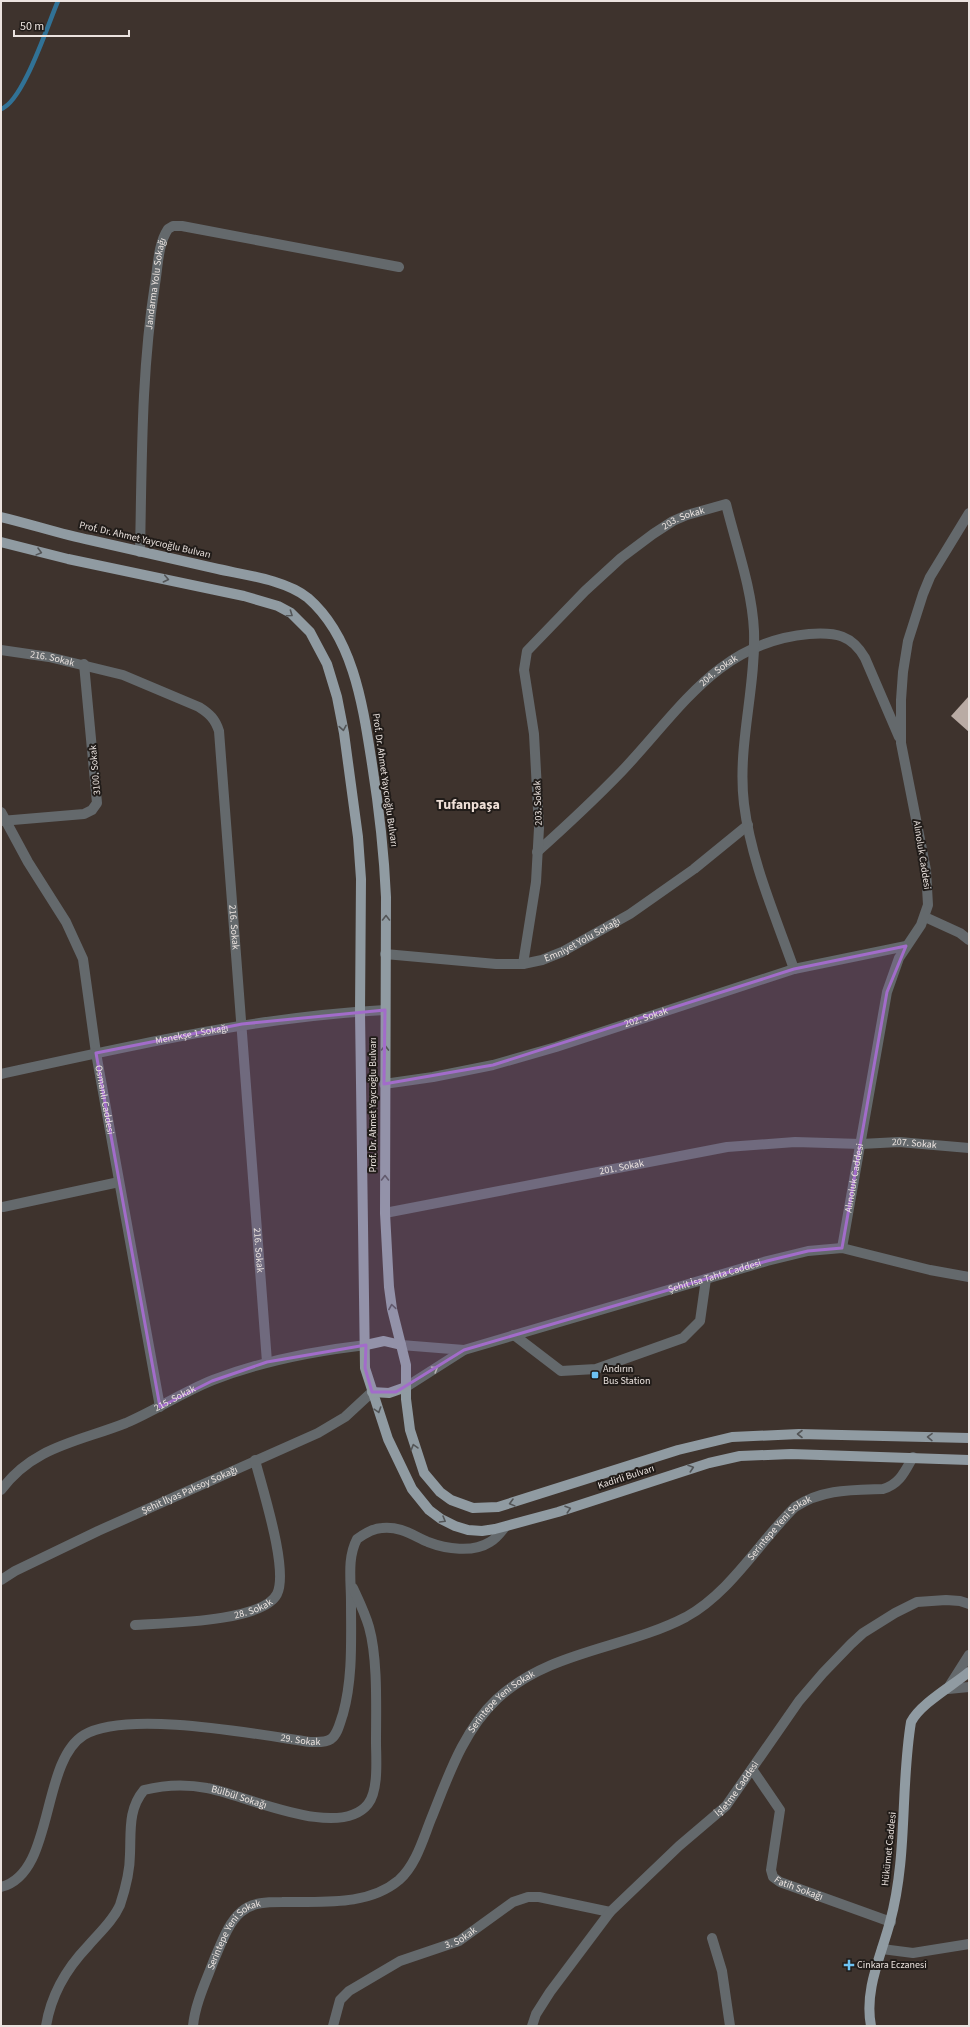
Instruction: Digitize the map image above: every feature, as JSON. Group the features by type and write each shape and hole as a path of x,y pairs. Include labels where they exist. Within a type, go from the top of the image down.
{"main road":[{"name":"Prof. Dr. Ahmet Yaycıoğlu Bulvarı","path":"1,517 140,552 255,578 296,590 318,609 338,636 348,658 363,711 376,790 384,853 385,1213 390,1295 401,1345"},
{"name":"Prof. Dr. Ahmet Yaycıoğlu Bulvarı","path":"1,542 68,559 264,601 291,614 310,632 327,664 337,697 350,774 358,837 361,879 360,1012 366,1345"},
{"path":"366,1345 384,1341 401,1345"},
{"name":"Kadirli Bulvarı","path":"366,1345 365,1368 372,1392 388,1439 404,1474 420,1500 429,1510 441,1519 468,1530 482,1531 505,1527 558,1512 709,1463 734,1457 791,1454 969,1460"},
{"name":"Kadirli Bulvarı","path":"401,1345 406,1365 406,1387 410,1430 424,1473 440,1492 451,1500 473,1508 498,1507 678,1450 732,1437 799,1434 969,1438"},
{"path":"372,1392 389,1393 406,1387"},
{"path":"948,1689 969,1672"},
{"path":"948,1689 969,1681"},
{"name":"Hükümet Caddesi","path":"871,2026 869,2002 874,1974 891,1922 903,1850 907,1760 911,1722 915,1713 948,1689"}],"street":[{"name":"Jandarma Yolu Sokağı","path":"140,552 143,392 152,308 162,244 168,229 173,226 182,226 399,267"},
{"name":"203. Sokak","path":"523,964 536,882 539,828 534,734 524,670 524,660 527,651 585,591 621,558 673,521 687,515 726,504 747,586 754,632 743,777 748,825 755,857 794,969"},
{"name":"Alınoluk Caddesi","path":"842,1248 887,992 899,958 925,917 928,889 926,870 901,743 901,700 903,672 915,618 930,576 969,513"},
{"name":"204. Sokak","path":"538,852 623,770 707,678 736,656 753,648 795,635 819,633 847,638 858,647 866,658 901,743"},
{"name":"216. Sokak","path":"1,650 84,664 123,675 159,689 210,714 216,722 219,731 221,749 267,1362"},
{"name":"3100. Sokak","path":"2,818 84,814 92,810 97,803 84,664"},
{"name":"Osmanlı Caddesi","path":"2,818 66,922 83,959 96,1053 118,1182 160,1407"},
{"name":"Emniyet Yolu Sokağı","path":"385,954 470,962 523,964 542,960 562,952 630,914 694,869 748,825"},
{"path":"925,917 960,933 969,940"},
{"name":"202. Sokak","path":"384,1084 471,1070 518,1058 794,969 906,946"},
{"name":"Menekşe 1 Sokağı","path":"1,1074 201,1031 242,1024 385,1010"},
{"name":"201. Sokak","path":"385,1213 727,1147 795,1142 861,1144"},
{"name":"207. Sokak","path":"861,1144 906,1142 969,1148"},
{"path":"3,1207 118,1182"},
{"name":"Şehit İsa Tahta Caddesi","path":"406,1387 464,1350 706,1279 808,1251 842,1248 923,1269 969,1277"},
{"path":"514,1335 561,1371 596,1368 682,1338 700,1321 706,1279"},
{"name":"215. Sokak","path":"1,1490 21,1467 34,1458 54,1449 113,1428 212,1381 267,1362 310,1352 366,1345"},
{"name":"Şehit İsa Tahta Caddesi","path":"401,1345 464,1350"},
{"name":"Şehit İlyas Paksoy Sokağı","path":"1,1580 49,1554 332,1426 345,1417 372,1392"},
{"name":"Serintepe Yeni Sokak","path":"193,2026 194,2017 205,1983 221,1943 232,1922 241,1912 251,1905 266,1902 344,1901 363,1897 387,1888 399,1879 416,1856 462,1746 486,1710 513,1686 529,1676 571,1656 646,1633 688,1616 731,1580 795,1507 807,1499 822,1494 883,1489 891,1486 901,1477 913,1457"},
{"name":"28. Sokak","path":"135,1625 239,1615 265,1607 273,1600 280,1585 278,1554 255,1460"},
{"name":"29. Sokak","path":"1,1887 14,1881 22,1874 30,1862 48,1815 61,1766 66,1756 84,1735 112,1726 143,1724 215,1729 310,1742 324,1742 330,1739 336,1733 341,1721 348,1689 351,1645 351,1557 352,1548 357,1539 374,1530 386,1528 404,1530 429,1542 443,1546 467,1548 481,1547 492,1542 505,1527"},
{"name":"Bülbül Sokağı","path":"46,2026 53,1998 60,1982 80,1954 106,1927 119,1906 130,1855 132,1811 136,1798 144,1790 174,1785 207,1788 267,1807 316,1817 350,1816 360,1811 368,1804 374,1787 376,1765 373,1658 369,1628 351,1583"},
{"name":"İşletme Caddesi","path":"532,2026 536,2014 550,1992 610,1912 679,1846 726,1806 799,1701 836,1658 863,1633 894,1613 917,1602 946,1600 960,1601 969,1604"},
{"path":"948,1689 969,1655"},
{"path":"948,1689 969,1687"},
{"name":"Fatih Sokağı","path":"752,1769 780,1810 771,1870 773,1877 780,1882 891,1922"},
{"name":"3. Sokak","path":"333,2026 340,2000 349,1991 400,1961 459,1941 513,1902 539,1897 610,1912"},
{"path":"712,1938 722,1971 730,2026"},
{"path":"882,1949 913,1953 969,1944"}],"highlighted area":[{"path":"906,946 887,992 842,1248 808,1251 767,1261 464,1350 396,1392 372,1392 365,1368 366,1345 267,1362 212,1381 160,1407 96,1053 242,1024 385,1010 384,1084 493,1065 794,969"}],"building":[{"path":"969,696 969,732 951,716"}],"waterway":[{"path":"1,109 9,103 18,92 26,78 58,1"}],"place":[{"name":"Andırın Bus Station","path":"595,1375"},
{"name":"Cinkara Eczanesi","path":"849,1965"}],"district":[{"name":"Tufanpaşa","path":"468,805"}]}
